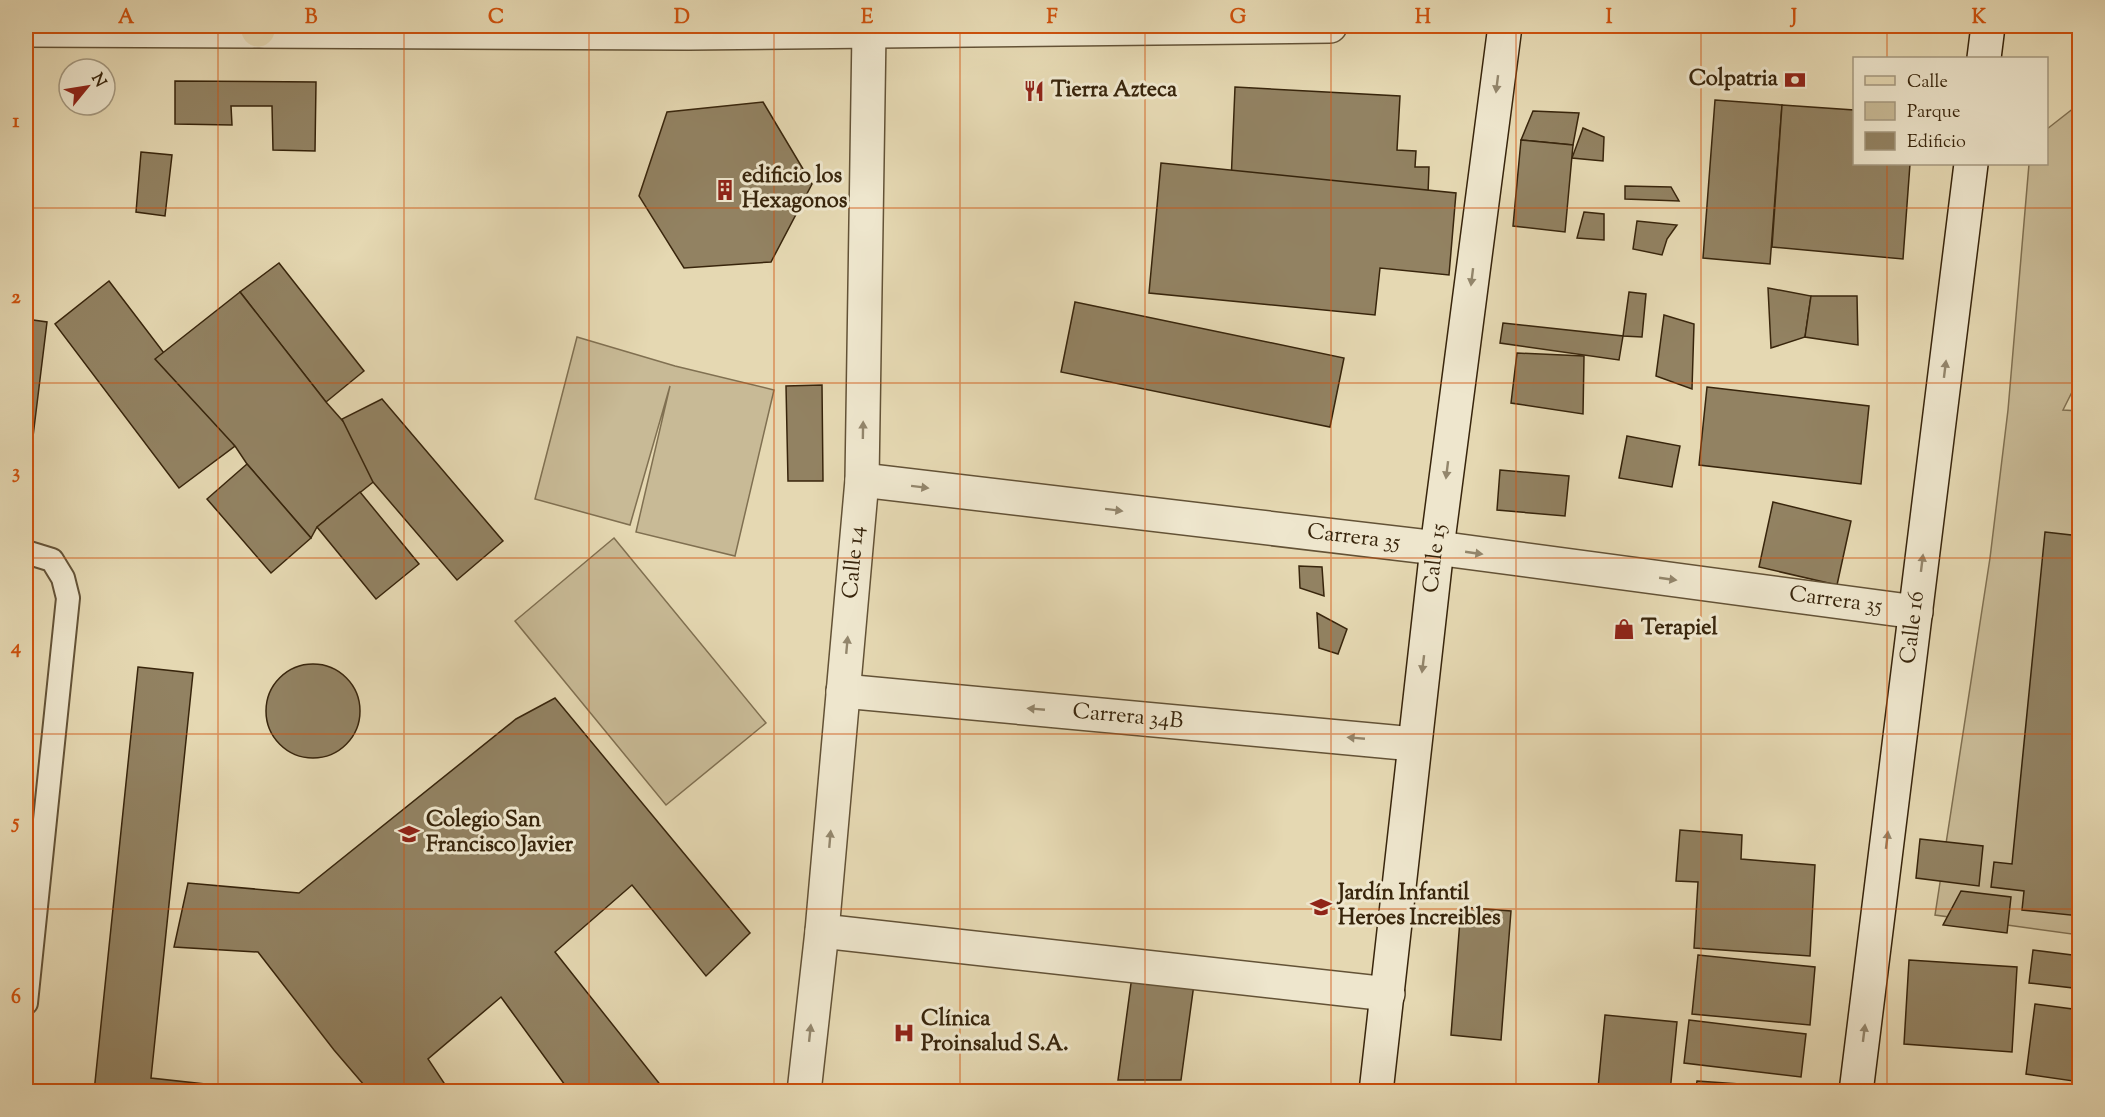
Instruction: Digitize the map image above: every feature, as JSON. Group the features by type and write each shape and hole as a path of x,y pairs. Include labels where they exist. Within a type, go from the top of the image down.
{"street":[{"path":"26,30 689,29 869,32 1330,26"},
{"name":"Calle 15","path":"1376,1092 1437,548 1505,26"},
{"path":"1984,57 1988,26"},
{"name":"Calle 14","path":"804,1092 822,931 862,480 869,32"},
{"name":"Calle 16","path":"1856,1092 1971,165"},
{"name":"Carrera 35","path":"862,480 1437,548 1916,612"},
{"name":"Carrera 34B","path":"843,691 1414,744"},
{"path":"822,931 1388,994"}],"lane":[{"path":"26,552 52,560 63,578 68,598 26,1003"}],"green space":[{"path":"2079,104 2079,378 2063,410 2080,411 2079,935 1935,915 1990,558 2008,410 2029,165 2048,165 2048,128"},
{"path":"577,337 675,366 774,390 735,556 636,532 670,386 630,525 535,499"},
{"path":"614,538 766,723 666,805 515,621"}],"building":[{"path":"175,81 316,82 315,151 273,150 272,106 231,106 232,125 175,124"},
{"path":"1235,87 1400,96 1397,150 1416,151 1415,167 1429,167 1428,194 1231,183"},
{"path":"1715,100 1782,105 1770,264 1703,258"},
{"name":"edificio los Hexagonos","path":"763,102 812,184 771,262 684,268 639,196 667,112"},
{"path":"1782,105 1853,110 1853,165 1910,165 1903,259 1772,247"},
{"path":"1533,111 1579,113 1573,145 1521,140"},
{"path":"1583,128 1604,137 1603,161 1572,158"},
{"path":"1521,140 1573,145 1565,232 1513,226"},
{"path":"141,152 172,155 165,216 136,212"},
{"path":"1161,163 1456,193 1449,275 1380,268 1375,315 1149,293"},
{"path":"1625,186 1671,187 1679,201 1625,199"},
{"path":"1584,212 1604,214 1604,240 1577,238"},
{"path":"1637,221 1677,225 1667,239 1662,255 1633,249"},
{"path":"279,263 364,371 326,402 240,292"},
{"path":"109,281 235,446 179,488 55,324"},
{"path":"1768,288 1811,296 1805,337 1771,348"},
{"path":"240,292 326,402 387,471 317,527 311,538 247,464 235,446 155,359"},
{"path":"1629,292 1646,294 1642,337 1623,336"},
{"path":"1811,296 1857,296 1858,345 1805,337"},
{"path":"1075,302 1344,358 1330,427 1061,372"},
{"path":"1664,315 1694,324 1692,389 1656,376"},
{"path":"26,319 47,322 30,461 26,460"},
{"path":"1503,323 1623,336 1619,360 1500,343"},
{"path":"1517,353 1584,356 1583,414 1511,403"},
{"path":"822,385 823,481 788,481 786,386"},
{"path":"1707,387 1869,406 1861,484 1699,465"},
{"path":"382,399 503,541 457,580 373,482 342,419"},
{"path":"1627,436 1680,446 1672,487 1619,478"},
{"path":"247,464 311,538 271,573 207,499"},
{"path":"1500,470 1569,476 1565,516 1497,510"},
{"path":"360,492 419,564 376,599 317,527"},
{"path":"1773,502 1851,521 1837,585 1759,567"},
{"path":"2045,532 2080,536 2080,916 2022,910 2024,891 1991,887 1994,862 2012,864"},
{"path":"1299,566 1322,567 1324,596 1300,588"},
{"path":"1317,613 1347,629 1338,654 1319,648"},
{"path":"313,664 331,667 347,677 357,693 360,711 357,729 347,745 331,755 313,758 295,755 279,745 269,729 266,711 269,693 279,677 295,667"},
{"path":"138,667 193,673 151,1078 205,1084 205,1092 94,1092"},
{"path":"555,698 750,933 706,976 632,885 555,952 666,1092 570,1092 501,997 428,1059 450,1092 370,1092 334,1050 258,952 174,947 188,883 299,893 516,719"},
{"path":"1680,830 1742,835 1741,859 1815,865 1810,956 1694,948 1698,882 1676,881"},
{"path":"1920,839 1983,846 1979,886 1916,878"},
{"path":"1961,891 2011,897 2007,933 1943,925"},
{"path":"1461,907 1511,911 1501,1040 1451,1035"},
{"path":"2033,950 2080,956 2080,996 2072,995 2073,988 2029,983"},
{"path":"1698,955 1815,967 1810,1025 1692,1014"},
{"path":"1909,960 2017,967 2012,1052 1904,1044"},
{"path":"1132,976 1194,984 1181,1080 1118,1080"},
{"path":"2035,1004 2080,1010 2080,1082 2026,1074"},
{"path":"1605,1015 1677,1022 1670,1092 1598,1088"},
{"path":"1689,1020 1806,1034 1801,1077 1684,1063"},
{"path":"1697,1081 1797,1088 1797,1092 1717,1092 1717,1089 1696,1087"}],"place":[{"name":"Colpatria","path":"1795,80"},
{"name":"Tierra Azteca","path":"1034,91"},
{"name":"edificio los Hexagonos","path":"725,190"},
{"name":"Terapiel","path":"1624,629"},
{"name":"Colegio San Francisco Javier","path":"409,834"},
{"name":"Jardín Infantil Heroes Increibles","path":"1321,907"},
{"name":"Clínica Proinsalud S.A.","path":"904,1033"}]}
